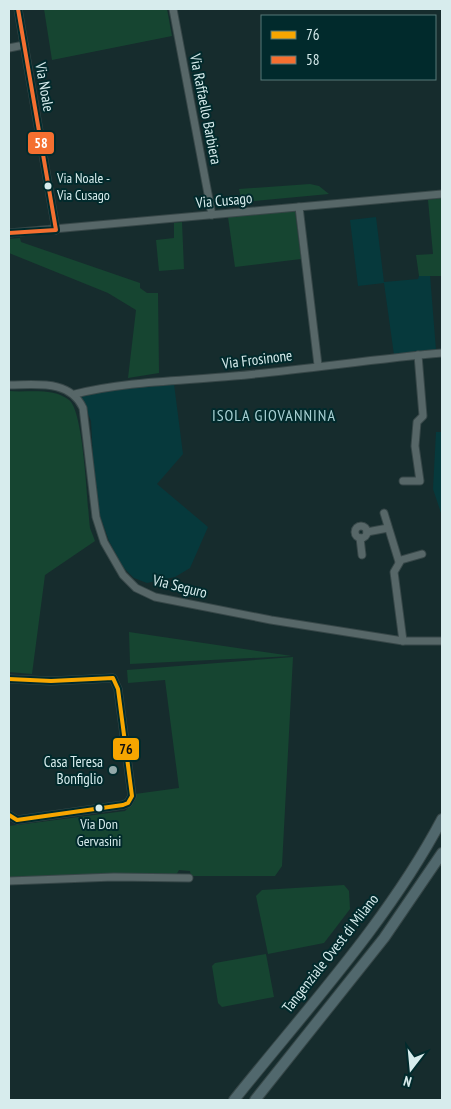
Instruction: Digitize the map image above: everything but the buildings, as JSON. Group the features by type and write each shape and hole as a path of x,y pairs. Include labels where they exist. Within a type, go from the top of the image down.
{"highway":[{"name":"Tangenziale Ovest di Milano","path":"234,1100 372,928 429,844 442,819"},
{"name":"Tangenziale Ovest di Milano","path":"255,1100 384,938 442,853"}],"street":[{"name":"Via Noale","path":"18,9 56,230"},
{"name":"Via Raffaello Barbiera","path":"174,9 212,215"},
{"path":"9,48 24,45"},
{"name":"Via Cusago","path":"9,233 442,194"},
{"path":"299,207 318,365"},
{"name":"Via Frosinone","path":"74,394 126,385 254,374 318,365 442,353"},
{"path":"403,482 420,480 415,446 417,422 422,416 418,355"},
{"path":"9,385 58,386 74,394"},
{"name":"Via Seguro","path":"74,394 83,408 96,517 109,550 123,575 136,588 155,597 271,620 403,641 442,641"},
{"path":"384,513 399,562"},
{"path":"362,555 360,538 356,535 357,528 363,526 367,532 388,528"},
{"path":"403,641 394,572 401,560 422,554"},
{"path":"9,679 51,681 113,678 118,689 132,796 128,803 123,805 18,820 9,815"},
{"path":"9,881 114,877 189,878"}],"shaded area":[{"path":"376,217 384,282 418,279 419,276 430,275 436,350 394,355 384,283 358,286 350,220"},
{"path":"174,384 183,454 157,484 208,527 190,568 175,577 147,583 134,578 123,567 109,541 99,513 95,494 91,421 81,396 87,392"},
{"path":"436,432 442,432 442,516 433,489"}],"green space":[{"path":"44,9 167,9 172,36 52,60"},
{"path":"310,184 319,186 329,194 242,202 239,189"},
{"path":"442,198 442,276 419,276 416,255 433,254 428,200"},
{"path":"295,211 301,259 235,267 228,217"},
{"path":"182,222 184,269 159,271 156,240 174,238 174,223"},
{"path":"20,238 21,242 140,283 140,288 147,293 158,293 159,373 128,378 136,310 108,293 9,253 9,239"},
{"path":"9,391 55,393 69,400 74,408 84,460 90,528 95,541 45,575 32,674 9,672"},
{"path":"129,632 292,656 130,664"},
{"path":"293,657 282,866 275,876 191,876 190,871 179,870 176,875 9,877 9,826 125,811 134,802 135,794 179,788 165,680 128,683 127,670"},
{"path":"344,885 349,891 350,909 324,943 268,954 256,896 262,890"},
{"path":"266,954 274,997 222,1007 218,1003 212,966 215,963"}],"transit line":[{"name":"58","path":"9,233 56,230 18,9"},
{"name":"76","path":"9,679 51,681 113,678 118,689 132,796 128,803 123,805 17,820 9,815"}],"place":[{"name":"Via Noale - Via Cusago","path":"48,186"},
{"name":"Casa Teresa Bonfiglio","path":"113,770"},
{"name":"Via Don Gervasini","path":"99,808"}],"district":[{"name":"ISOLA GIOVANNINA","path":"274,415"}]}
